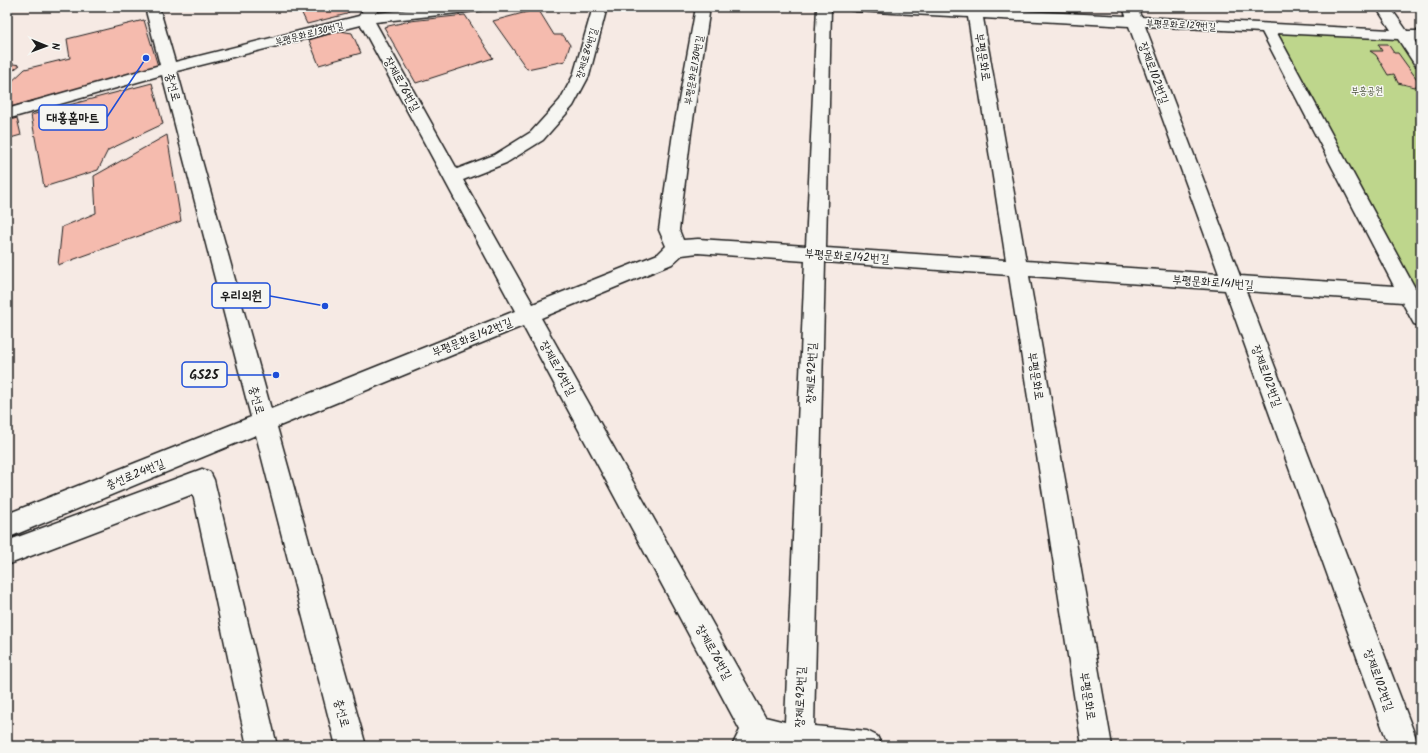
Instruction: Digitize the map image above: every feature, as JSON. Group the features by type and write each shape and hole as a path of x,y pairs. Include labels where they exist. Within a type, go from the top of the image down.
{"street":[{"name":"충선로","path":"152,7 351,746"},
{"name":"부평문화로130번길","path":"7,114 369,13 476,7"},
{"name":"장제로84번길","path":"452,177 500,159 537,136 568,102 581,76 600,7"},
{"name":"부평문화로130번길","path":"677,248 669,230 682,133 703,7"},
{"name":"장제로92번길","path":"799,739 824,7"},
{"path":"856,7 975,10"},
{"path":"1383,7 1421,62"},
{"name":"부평문화로129번길","path":"975,10 1132,14 1266,28 1421,36"},
{"name":"부평문화로","path":"975,10 1096,746"},
{"name":"장제로76번길","path":"369,13 452,177 528,314 752,738"},
{"name":"장제로102번길","path":"1132,14 1404,746"},
{"path":"1266,28 1329,145 1415,296 1421,318"},
{"name":"부평문화로142번길","path":"263,422 665,259 677,248 698,246 1018,268"},
{"name":"부평문화로141번길","path":"1018,268 1415,296"},
{"name":"충선로24번길","path":"7,526 263,422"},
{"path":"7,553 202,480 262,746"},
{"path":"752,738 799,739 866,746"}],"green space":[{"name":"부흥공원","path":"1275,32 1397,38 1421,73 1421,291 1414,291"}],"building":[{"path":"299,7 352,7 347,14 307,24"},
{"path":"538,9 554,35 563,35 570,45 565,61 527,69 493,21"},
{"path":"465,15 493,58 416,83 384,27 410,21"},
{"path":"144,20 158,66 7,108 7,86 25,69 70,58 67,39"},
{"path":"340,31 352,33 361,53 319,65 309,40"},
{"path":"1378,44 1388,44 1394,53 1398,53 1419,82 1415,87 1398,83 1394,74 1388,75 1376,55 1370,51 1382,51"},
{"path":"7,63 20,65 7,75"},
{"path":"152,83 163,124 108,150 98,170 44,187 31,115"},
{"path":"17,118 21,135 7,139 7,121"},
{"path":"167,135 181,221 58,265 62,227 96,213 94,176"}],"place":[{"name":"대홍홈마트","path":"146,58"},
{"name":"우리의원","path":"325,306"},
{"name":"GS25","path":"276,375"}]}
